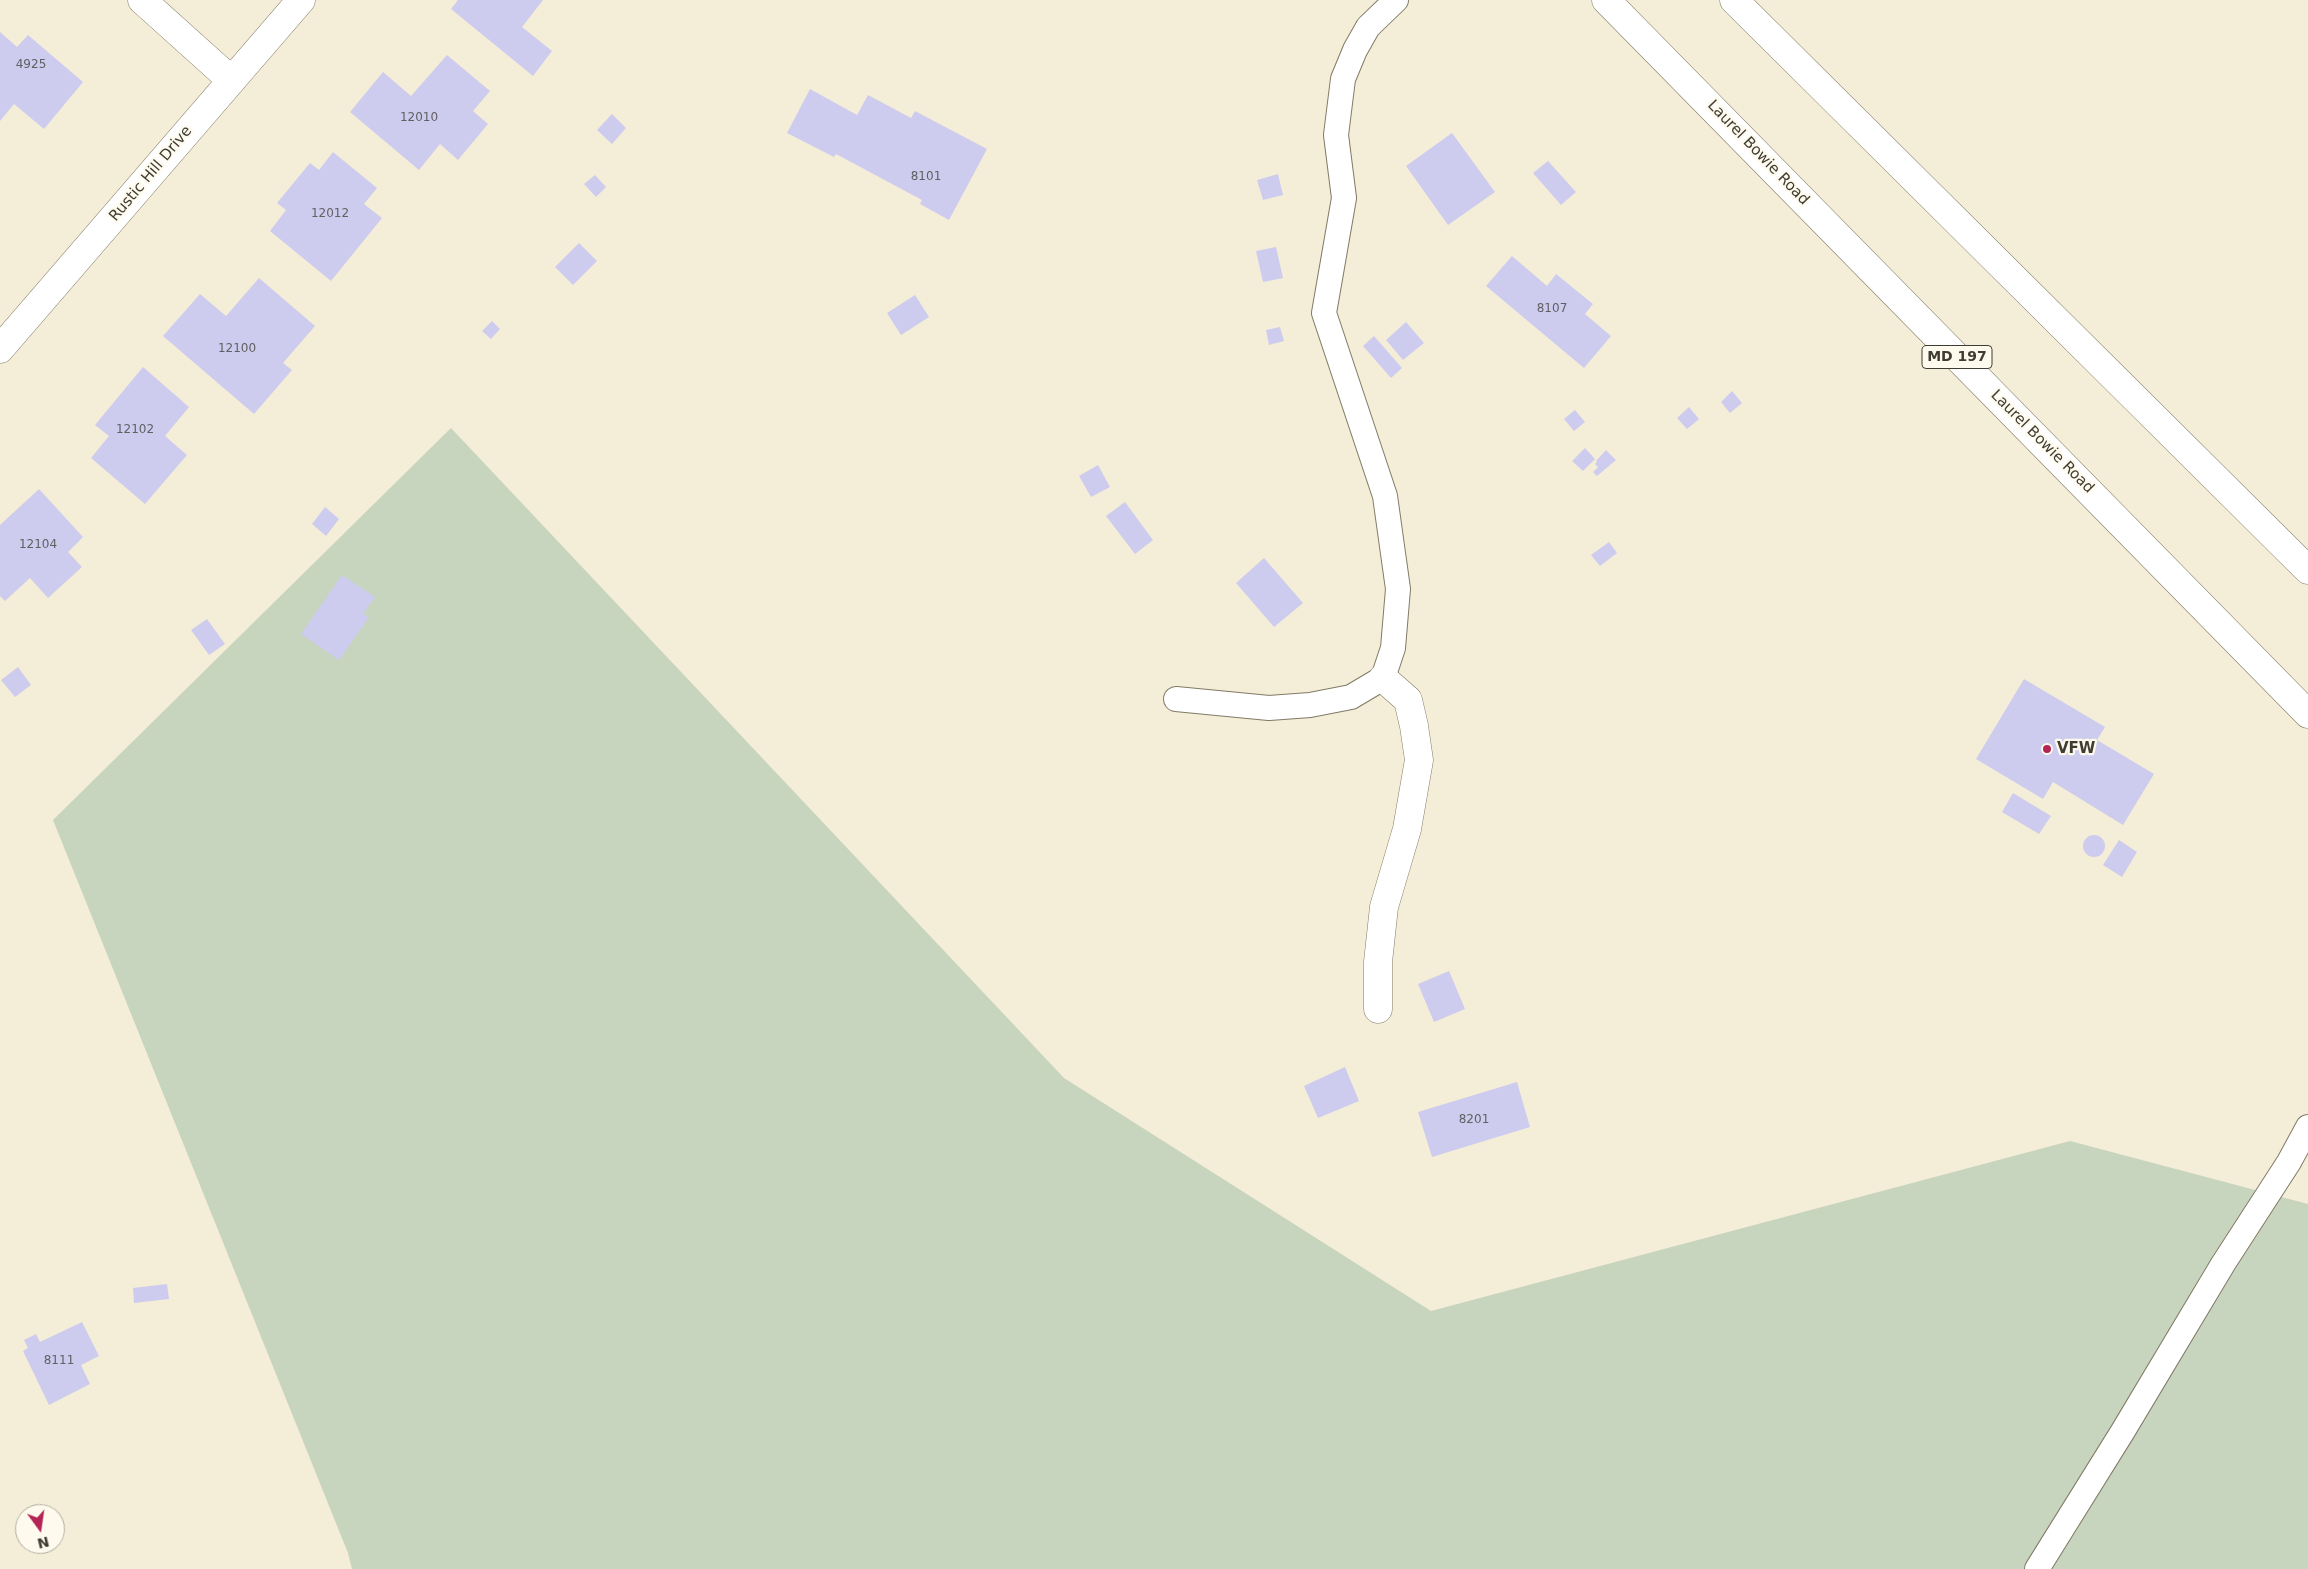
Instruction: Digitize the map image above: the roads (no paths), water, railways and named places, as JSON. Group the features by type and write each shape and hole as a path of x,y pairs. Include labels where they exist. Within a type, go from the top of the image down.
{"main road":[{"path":"142,0 231,80"},
{"name":"Rustic Hill Drive","path":"0,348 69,271 301,0"},
{"name":"Laurel Bowie Road","path":"1606,0 2308,714"},
{"path":"1734,0 2308,570"},
{"path":"1378,1009 1378,962 1384,908 1407,829 1419,760 1408,700 1383,678"}],"lane":[{"path":"1176,699 1269,708 1310,705 1351,697 1383,678 1393,648 1398,589 1385,496 1324,313 1344,198 1336,135 1343,79 1355,50 1368,27 1396,0"},
{"path":"2037,1569 2123,1431 2223,1264 2289,1162 2308,1127"}],"place":[{"name":"VFW","path":"2047,749"}]}
